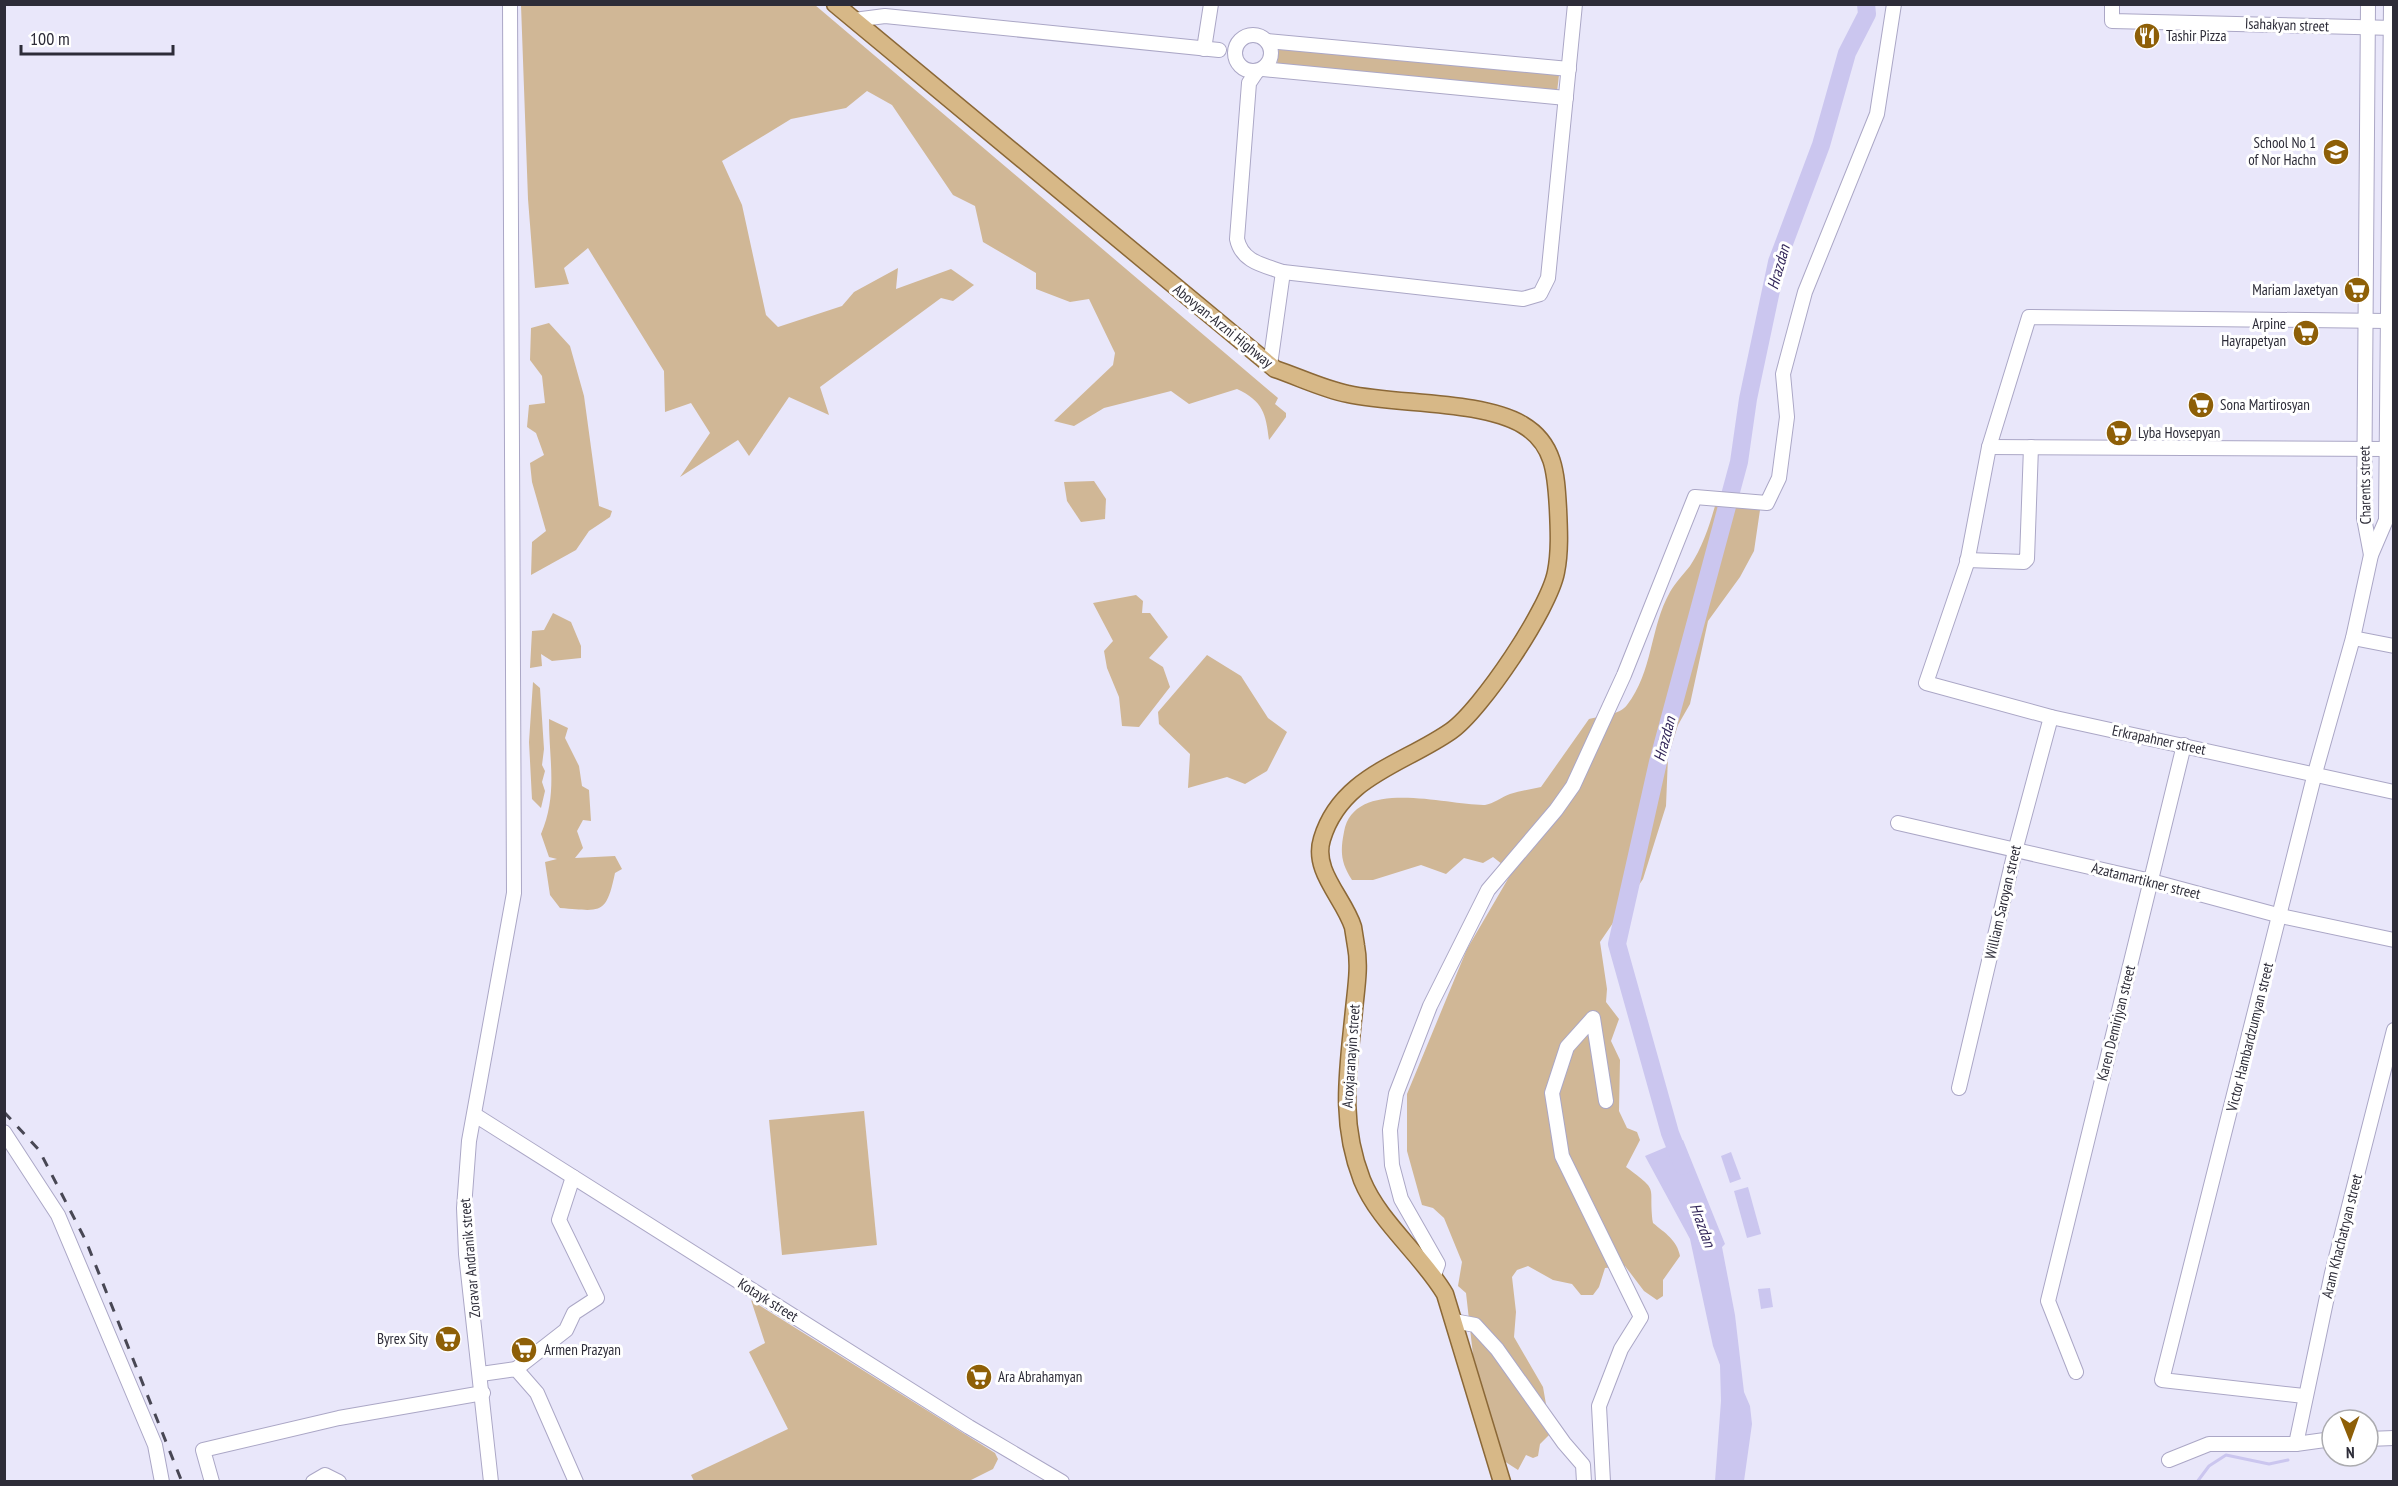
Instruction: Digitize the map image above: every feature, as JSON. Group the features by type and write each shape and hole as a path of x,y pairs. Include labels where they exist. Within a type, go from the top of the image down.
{"main road":[{"name":"Abovyan-Arzni Highway","path":"835,4 1269,365 1346,394 1500,414 1525,426 1544,442 1556,467 1559,537 1556,574 1543,606 1472,712"},
{"name":"Aroxjaranayin street","path":"1472,712 1452,731 1372,774 1348,794 1326,829 1320,856 1326,875 1353,927 1357,953 1345,1104 1355,1158 1364,1184 1393,1228 1434,1275 1445,1294 1502,1482"}],"street":[{"name":"Zoravar Andranik street","path":"491,1482 481,1374 466,1254 464,1209 467,1152 514,893 510,4"},
{"path":"1204,49 1211,4"},
{"path":"1267,42 1270,57 1253,73 1237,239 1239,248 1248,259 1283,272 1523,299 1540,294 1548,278 1575,4"},
{"path":"1434,1275 1438,1264 1401,1199 1392,1165 1390,1121 1396,1094 1430,1006 1488,890 1574,786 1624,675 1695,497 1767,503 1779,478 1787,417 1783,374 1805,292 1877,114 1894,4"},
{"name":"Isahakyan street","path":"2112,4 2112,21 2392,28"},
{"name":"Charents street","path":"2368,4 2364,518 2371,555"},
{"name":"Charents street","path":"2371,555 2390,520 2386,449 2391,4"},
{"path":"854,20 885,16 1219,50"},
{"path":"1566,98 1253,73 1236,61 1234,53 1240,40 1255,35 1267,42 1569,69"},
{"path":"1269,365 1283,272"},
{"path":"2031,447 2027,558 2024,562 2003,563 1967,560 1989,447 2029,317 2387,321"},
{"path":"1989,447 2386,449"},
{"path":"2364,518 2390,520"},
{"name":"Victor Hambardzumyan street","path":"2304,1396 2162,1380 2281,916 2315,773 2353,638 2371,555"},
{"name":"Erkrapahner street","path":"1967,560 1926,683 2051,717 2394,792"},
{"path":"2353,638 2394,646"},
{"name":"William Saroyan street","path":"1959,1088 2015,851 2051,717"},
{"name":"Karen Demirjyan street","path":"2076,1372 2048,1301 2184,745"},
{"name":"Azatamartikner street","path":"1898,822 2015,851 2151,880 2281,916 2394,940"},
{"path":"1603,1482 1599,1406 1621,1349 1641,1317 1562,1156 1552,1092 1567,1047 1593,1018 1606,1101"},
{"name":"Aram Khachatryan street","path":"2296,1444 2304,1396 2394,1030"},
{"name":"Kotayk street","path":"475,1115 969,1427 1062,1482"},
{"path":"4,1132 11,1154 58,1215 155,1445 162,1482"},
{"path":"481,1374 516,1369 566,1330 574,1313 597,1298 559,1220 573,1177"},
{"path":"1454,1321 1475,1325 1497,1349 1564,1443 1583,1465 1584,1482"},
{"path":"516,1369 537,1393 576,1482"},
{"path":"212,1482 203,1450 339,1418 483,1393"},
{"path":"2169,1460 2209,1444 2296,1444 2320,1441"},
{"path":"312,1482 325,1475 339,1482"}],"shaded area":[{"path":"521,5 815,5 1278,398 1275,404 1286,413 1286,417 1269,440 1262,409 1253,398 1237,389 1189,404 1171,391 1104,408 1074,426 1054,421 1113,365 1115,353 1089,299 1070,302 1036,289 1036,273 983,242 975,206 953,195 892,105 867,91 846,108 791,119 722,161 742,205 766,315 778,327 842,306 854,292 898,268 896,289 951,269 974,285 953,301 941,298 820,387 829,415 789,397 749,456 738,440 680,477 710,433 691,403 665,412 664,371 588,248 564,268 569,284 535,288 528,199"},
{"path":"1279,47 1559,75 1557,92 1277,64"},
{"path":"549,323 570,346 584,396 599,506 612,511 610,517 589,531 576,550 531,575 532,542 546,531 532,482 530,463 544,455 536,433 527,427 529,405 545,403 542,376 530,360 531,328"},
{"path":"1094,481 1106,499 1105,519 1081,522 1067,501 1064,482"},
{"path":"1715,506 1750,506 1760,510 1754,551 1740,577 1708,621 1690,704 1678,725 1668,757 1666,806 1643,879 1600,942 1607,989 1606,1002 1619,1019 1611,1041 1620,1060 1619,1111 1627,1128 1637,1132 1640,1140 1626,1167 1649,1186 1653,1223 1673,1241 1680,1256 1663,1280 1663,1296 1657,1300 1644,1291 1625,1266 1605,1268 1599,1287 1593,1295 1581,1295 1572,1284 1553,1280 1528,1266 1517,1270 1512,1277 1516,1312 1514,1337 1543,1387 1551,1433 1540,1444 1538,1456 1533,1458 1526,1455 1518,1470 1504,1461 1473,1355 1466,1293 1458,1286 1462,1262 1444,1218 1433,1208 1422,1205 1407,1151 1407,1094 1467,949 1512,872 1493,857 1483,863 1464,858 1446,874 1421,865 1373,880 1352,880 1342,857 1344,832 1351,815 1365,804 1384,799 1427,799 1485,805 1510,794 1541,787 1589,719 1610,715 1627,705 1642,678 1663,606 1698,552"},
{"path":"1136,595 1143,601 1142,613 1150,613 1168,637 1149,658 1163,667 1170,687 1139,727 1122,726 1119,697 1107,668 1104,651 1113,641 1093,603"},
{"path":"553,613 571,622 581,646 581,658 552,661 541,654 542,666 530,668 532,631 544,630"},
{"path":"1207,655 1241,676 1268,718 1287,732 1267,771 1245,784 1227,777 1188,788 1190,754 1159,724 1158,712"},
{"path":"533,682 540,688 544,749 542,765 545,771 542,782 545,791 541,808 532,799 529,742"},
{"path":"549,719 568,728 565,738 579,766 582,786 589,790 591,821 583,820 577,831 583,848 575,858 615,856 622,869 615,873 612,887 604,904 593,910 560,908 550,895 545,862 557,859 549,857 541,834 551,791"},
{"path":"864,1111 877,1245 782,1255 769,1120"},
{"path":"751,1300 995,1453 998,1459 993,1469 967,1482 694,1481 691,1475 788,1429 749,1352 765,1343"}],"water":[{"path":"1683,1140 1725,1244 1722,1247 1735,1315 1744,1392 1750,1406 1752,1424 1744,1481 1715,1481 1721,1401 1720,1365 1713,1346 1690,1239 1645,1156"},
{"path":"1731,1152 1741,1179 1730,1183 1721,1156"},
{"path":"1748,1187 1761,1234 1747,1238 1734,1191"},
{"path":"1770,1288 1773,1307 1761,1309 1758,1289"}],"waterway":[{"name":"Hrazdan","path":"1683,1166 1670,1133 1617,944 1658,762 1739,462 1748,399 1777,262 1821,145 1847,53 1867,14 1866,4"},
{"path":"2197,1482 2209,1466 2226,1455 2269,1464 2288,1460"}],"railway":[{"path":"4,1112 39,1150 86,1241 182,1482"}],"place":[{"name":"Tashir Pizza","path":"2147,36"},
{"name":"School No 1 of Nor Hachn","path":"2336,152"},
{"name":"Mariam Jaxetyan","path":"2357,290"},
{"name":"Arpine Hayrapetyan","path":"2306,333"},
{"name":"Sona Martirosyan","path":"2201,405"},
{"name":"Lyba Hovsepyan","path":"2119,433"},
{"name":"Byrex Sity","path":"448,1339"},
{"name":"Armen Prazyan","path":"524,1350"},
{"name":"Ara Abrahamyan","path":"979,1377"}]}
